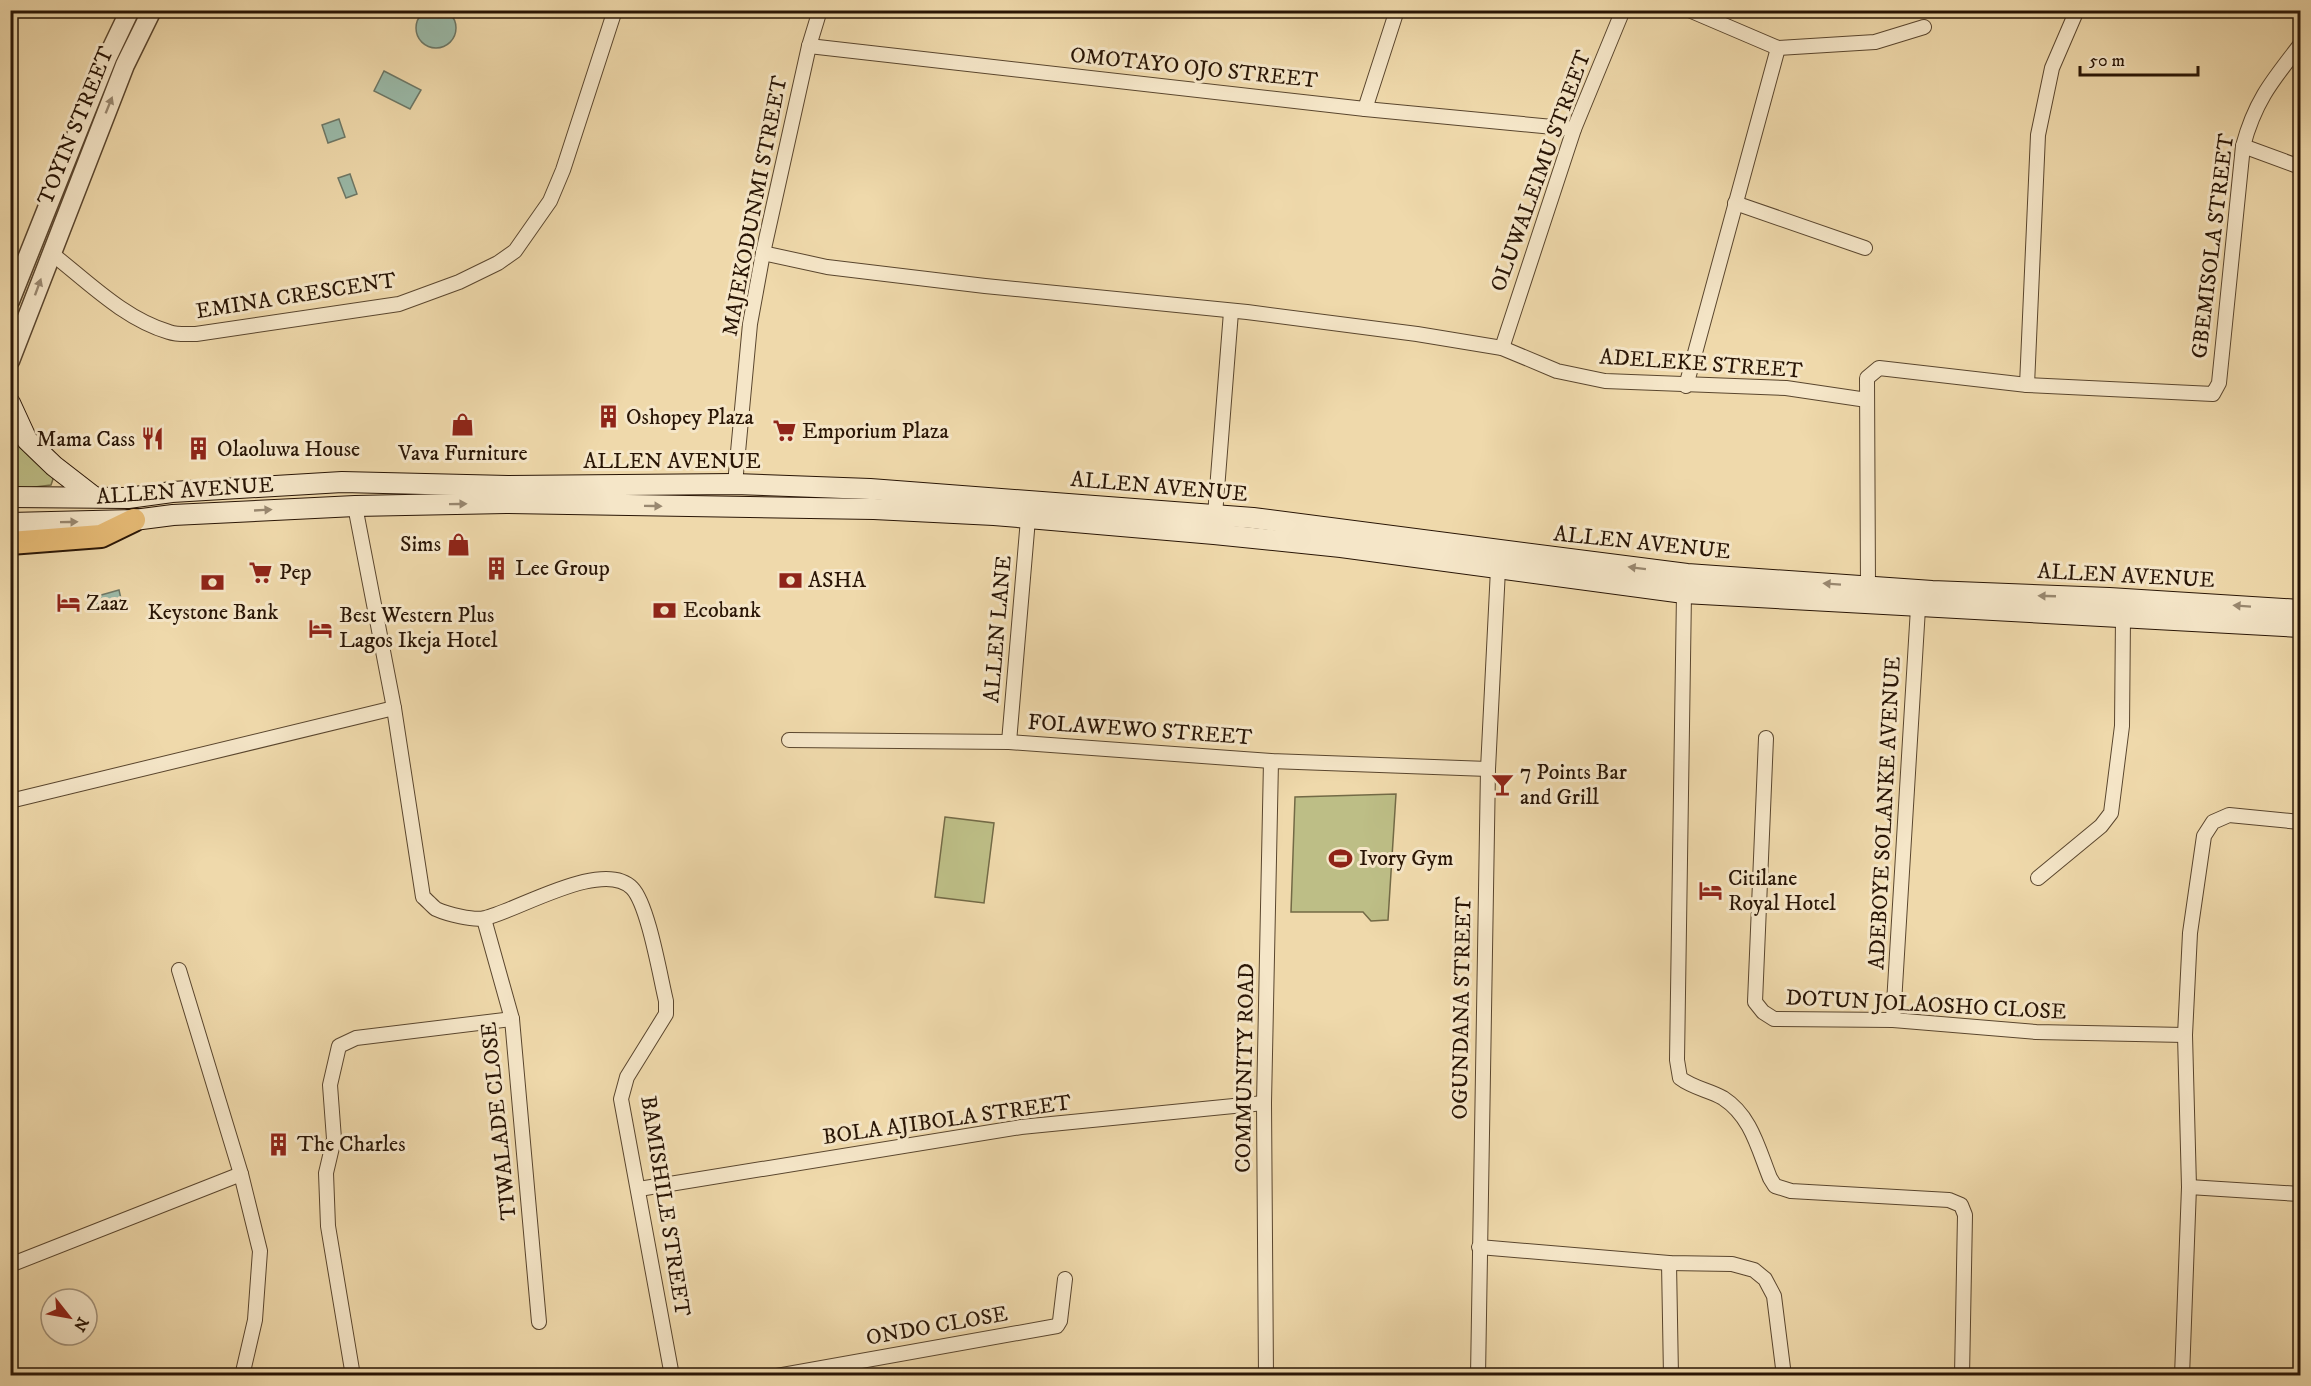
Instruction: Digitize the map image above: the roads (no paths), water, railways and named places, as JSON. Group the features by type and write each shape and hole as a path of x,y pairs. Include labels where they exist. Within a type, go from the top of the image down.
{"main road":[{"path":"10,403 27,440 54,466 94,497"},
{"name":"ALLEN AVENUE","path":"10,497 128,498 172,492 342,482 508,486 735,484 870,489 1215,515 1688,574 1868,587 2301,610"},
{"name":"ALLEN AVENUE","path":"10,523 135,520 173,515 356,506 506,503 874,509 1225,535 1684,593 1918,608 2301,627"},
{"path":"10,543 101,536 135,520"}],"street":[{"name":"TOYIN STREET","path":"10,301 108,56 130,10"},
{"name":"TOYIN STREET","path":"10,362 125,64 152,10"},
{"name":"EMINA CRESCENT","path":"51,253 122,309 147,324 171,333 196,334 399,304 459,282 498,263 515,250 550,201 563,170 615,10"},
{"name":"MAJEKODUNMI STREET","path":"735,484 750,324 763,253 820,10"},
{"path":"1365,109 1397,10"},
{"name":"OLUWALEIMU STREET","path":"1502,348 1574,129 1623,10"},
{"path":"1689,10 1778,48 1875,42 1924,27"},
{"path":"1868,587 1867,378 1871,371 1879,368 2027,385 2038,135 2052,68 2077,10"},
{"name":"GBEMISOLA STREET","path":"2027,385 2213,394 2219,383 2242,146 2251,115 2272,81 2301,45"},
{"name":"OMOTAYO OJO STREET","path":"810,46 1365,109 1574,129"},
{"path":"1686,386 1778,48"},
{"path":"2242,146 2301,168"},
{"path":"1735,203 1865,248"},
{"name":"ADELEKE STREET","path":"763,253 827,267 1231,312 1502,348 1557,371 1605,381 1686,386 1786,388 1867,400"},
{"path":"1215,515 1231,312"},
{"path":"356,506 394,708 423,897 436,909 484,919"},
{"name":"ALLEN LANE","path":"1009,742 1028,519"},
{"name":"OGUNDANA STREET","path":"1478,1376 1488,769 1498,569"},
{"path":"1684,593 1677,1060 1680,1078 1690,1086 1720,1096 1738,1108 1749,1125 1775,1186 1791,1191 1949,1200 1961,1205 1965,1215 1962,1376"},
{"name":"ADEBOYE SOLANKE AVENUE","path":"1893,1020 1918,608"},
{"path":"2038,878 2102,826 2111,813 2122,726 2123,617"},
{"path":"10,801 394,708"},
{"name":"DOTUN JOLAOSHO CLOSE","path":"1766,738 1755,1002 1763,1012 1774,1018 1893,1020 2036,1032 2185,1035"},
{"name":"FOLAWEWO STREET","path":"789,740 1009,742 1270,761 1488,769"},
{"name":"COMMUNITY ROAD","path":"1266,1376 1264,1103 1270,761"},
{"path":"2182,1376 2188,1187 2185,1035 2190,933 2204,836 2213,822 2229,815 2301,822"},
{"name":"BAMISHILE STREET","path":"484,919 541,895 593,881 613,879 632,887 643,907 666,1001 666,1014 627,1077 621,1099 672,1376"},
{"name":"TIWALADE CLOSE","path":"484,919 512,1018 539,1322"},
{"path":"178,970 242,1174 260,1251 255,1320 242,1376"},
{"path":"353,1376 328,1226 326,1173 334,1139 330,1085 339,1046 356,1038 512,1018"},
{"name":"BOLA AJIBOLA STREET","path":"639,1189 1021,1127 1264,1103"},
{"path":"10,1265 242,1174"},
{"path":"2188,1187 2301,1194"},
{"path":"1479,1247 1670,1263 1732,1264 1754,1270 1765,1279 1774,1296 1784,1376"},
{"path":"1670,1263 1671,1376"},
{"name":"ONDO CLOSE","path":"777,1376 1057,1326 1060,1321 1065,1279"}],"place":[{"name":"Oshopey Plaza","path":"608,417"},
{"name":"Vava Furniture","path":"463,424"},
{"name":"Emporium Plaza","path":"784,431"},
{"name":"Mama Cass","path":"153,439"},
{"name":"Olaoluwa House","path":"199,449"},
{"name":"Sims","path":"459,544"},
{"name":"Lee Group","path":"497,568"},
{"name":"Pep","path":"261,572"},
{"name":"ASHA","path":"790,580"},
{"name":"Keystone Bank","path":"213,583"},
{"name":"Zaaz","path":"68,603"},
{"name":"Ecobank","path":"665,610"},
{"name":"Best Western Plus Lagos Ikeja Hotel","path":"321,628"},
{"name":"7 Points Bar and Grill","path":"1502,785"},
{"name":"Ivory Gym","path":"1341,858"},
{"name":"Citilane Royal Hotel","path":"1710,891"},
{"name":"The Charles","path":"279,1144"}]}
